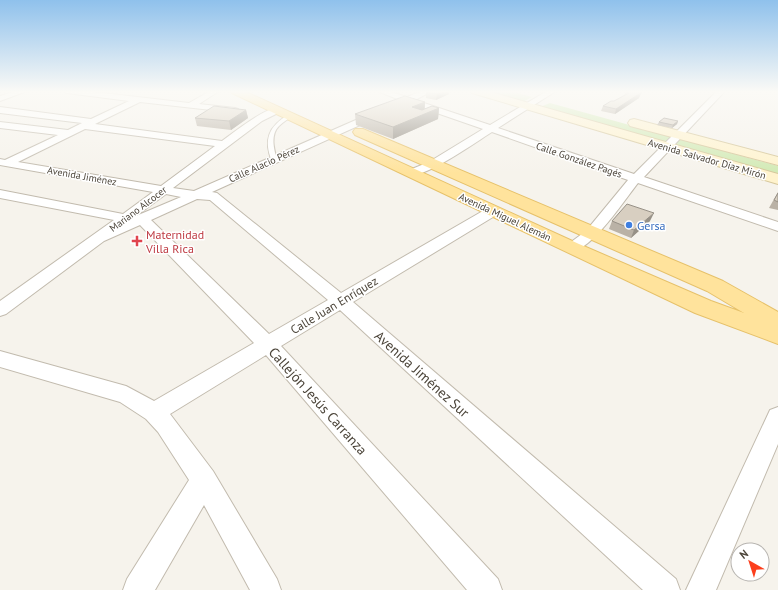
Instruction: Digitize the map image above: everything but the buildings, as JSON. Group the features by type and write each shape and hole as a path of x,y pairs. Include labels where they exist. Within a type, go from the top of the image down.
{"main road":[{"name":"Avenida Miguel Alemán","path":"295,119 572,248 703,307 778,335"},
{"name":"Avenida Miguel Alemán","path":"328,119 591,234 714,286 778,323"},
{"name":"Avenida Salvador Díaz Mirón","path":"566,119 778,179"},
{"name":"Avenida Salvador Díaz Mirón","path":"625,120 778,161"},
{"path":"714,286 778,308"},
{"path":"703,307 778,349"}],"street":[{"path":"54,119 224,144"},
{"path":"2,163 100,119"},
{"name":"Mariano Alcocer","path":"0,310 99,238 134,218 163,190 260,119"},
{"name":"Calle Alacio Pérez","path":"134,218 194,196 367,119"},
{"name":"Calle González Pagés","path":"460,119 778,227"},
{"path":"411,173 433,164 507,119"},
{"path":"572,248 591,234 635,179 694,119"},
{"path":"0,125 69,133"},
{"name":"Avenida Jiménez","path":"2,163 163,190"},
{"name":"Avenida Jiménez Sur","path":"163,190 194,196 213,196 340,301 665,590"},
{"path":"0,194 134,218"},
{"name":"Calle Juan Enríquez","path":"154,412 493,211"},
{"name":"Callejón Jesús Carranza","path":"134,218 268,345 487,590"},
{"path":"0,359 126,395 154,412 166,425 204,480 266,590"},
{"path":"701,590 778,417"},
{"path":"138,590 204,480"}],"lane":[{"path":"274,160 269,144 271,134 280,121 285,119"}],"green space":[{"path":"580,119 606,119 778,166 778,176"}],"place":[{"name":"Gersa","path":"629,225"},
{"name":"Maternidad Villa Rica","path":"137,241"}]}
